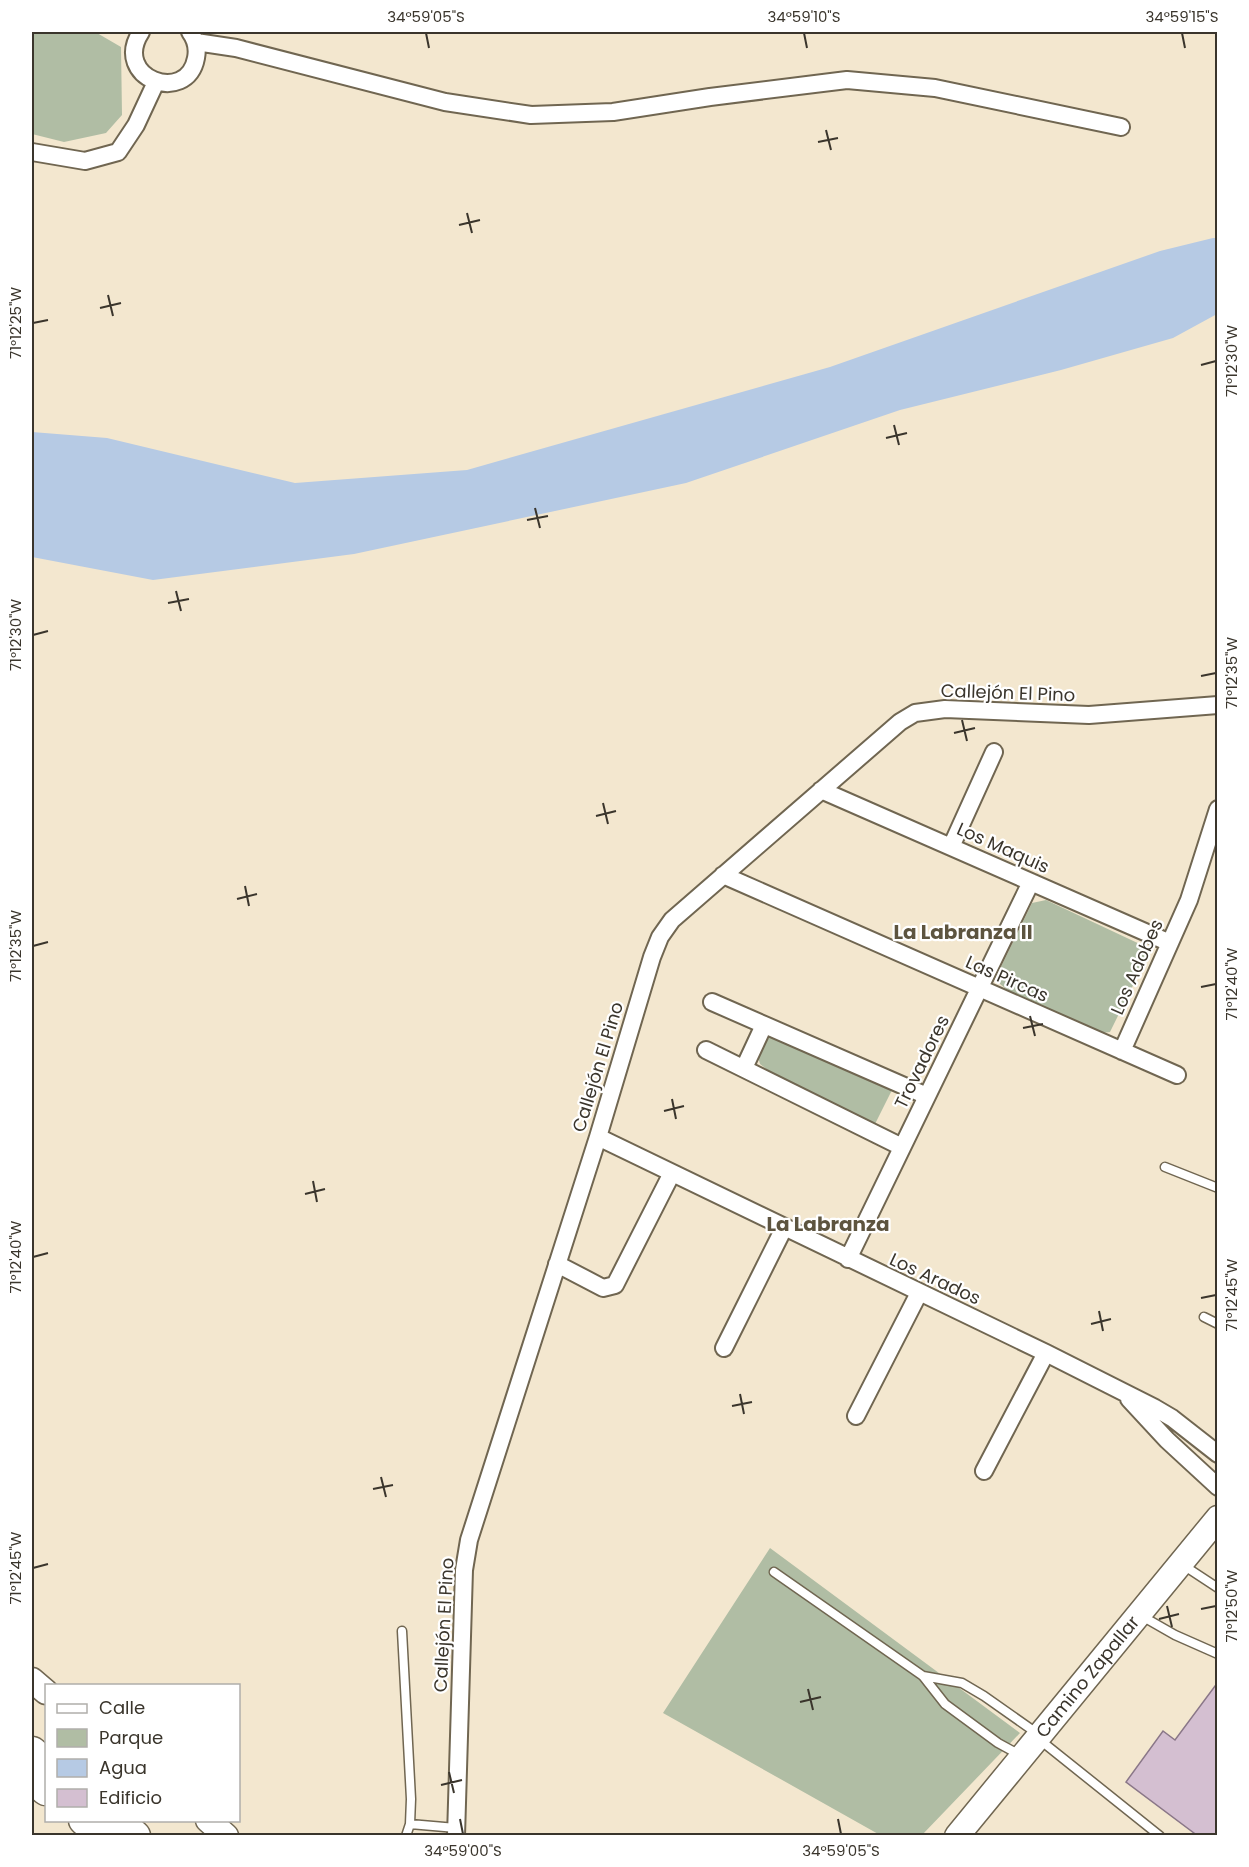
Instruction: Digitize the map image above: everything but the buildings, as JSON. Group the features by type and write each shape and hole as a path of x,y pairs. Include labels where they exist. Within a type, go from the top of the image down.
{"highway":[{"path":"32,1752 45,1763"},
{"path":"32,1778 45,1789"},
{"path":"85,1822 103,1836"},
{"path":"118,1822 135,1836"}],"street":[{"path":"141,32 134,46 136,64 148,78 156,82 176,82 191,70 196,62 193,37 445,102 531,115 613,112 847,80 935,88 1121,128"},
{"path":"32,152 85,161 118,152 136,125 156,82"},
{"name":"Callejón El Pino","path":"456,1832 464,1570 469,1540 598,1137 655,947 672,920 900,722 915,713 945,710 1089,715 1218,705"},
{"path":"951,847 994,752"},
{"name":"Los Maquis","path":"821,790 1170,943"},
{"name":"Los Adobes","path":"1122,1051 1189,900 1218,809"},
{"name":"Las Pircas","path":"723,875 1177,1075"},
{"name":"Trovadores","path":"848,1259 1031,882"},
{"path":"712,1002 927,1096"},
{"path":"744,1068 764,1024"},
{"path":"706,1050 902,1147"},
{"name":"Los Arados","path":"598,1137 1046,1353 1172,1418 1218,1454"},
{"path":"557,1264 603,1288 615,1285 672,1173"},
{"path":"724,1348 784,1228"},
{"path":"856,1416 919,1293"},
{"path":"984,1471 1046,1353"},
{"name":"Los Arados","path":"1124,1394 1167,1440 1218,1487"},
{"name":"Camino Zapallar","path":"957,1836 1218,1518"},
{"path":"32,1680 45,1691"},
{"path":"209,1822 226,1836"}],"lane":[{"path":"1165,1167 1218,1188"},
{"path":"1204,1317 1218,1324"},
{"path":"1180,1563 1218,1588"},
{"path":"774,1572 923,1676 945,1704 998,1743 1033,1743"},
{"path":"1139,1614 1175,1635 1218,1654"},
{"path":"402,1630 411,1799 410,1824 406,1836"},
{"path":"923,1676 962,1683 984,1696 1033,1743 1160,1836"},
{"path":"410,1824 456,1832"}],"green space":[{"path":"32,32 97,33 121,47 122,115 106,133 64,142 32,134"},
{"path":"1046,900 1144,946 1146,959 1110,1032 1101,1033 1007,990 999,983 997,975 1032,903"},
{"path":"771,1037 892,1090 875,1124 770,1072 760,1064 758,1057 766,1040"},
{"path":"770,1548 1020,1733 922,1835 880,1835 663,1713"}],"water":[{"path":"1217,238 1217,314 1173,338 1061,370 900,410 686,483 354,554 153,580 32,557 32,432 107,438 295,483 467,470 830,367 1160,251"}],"district":[{"name":"La Labranza II","path":"963,932"},
{"name":"La Labranza","path":"828,1224"}]}
